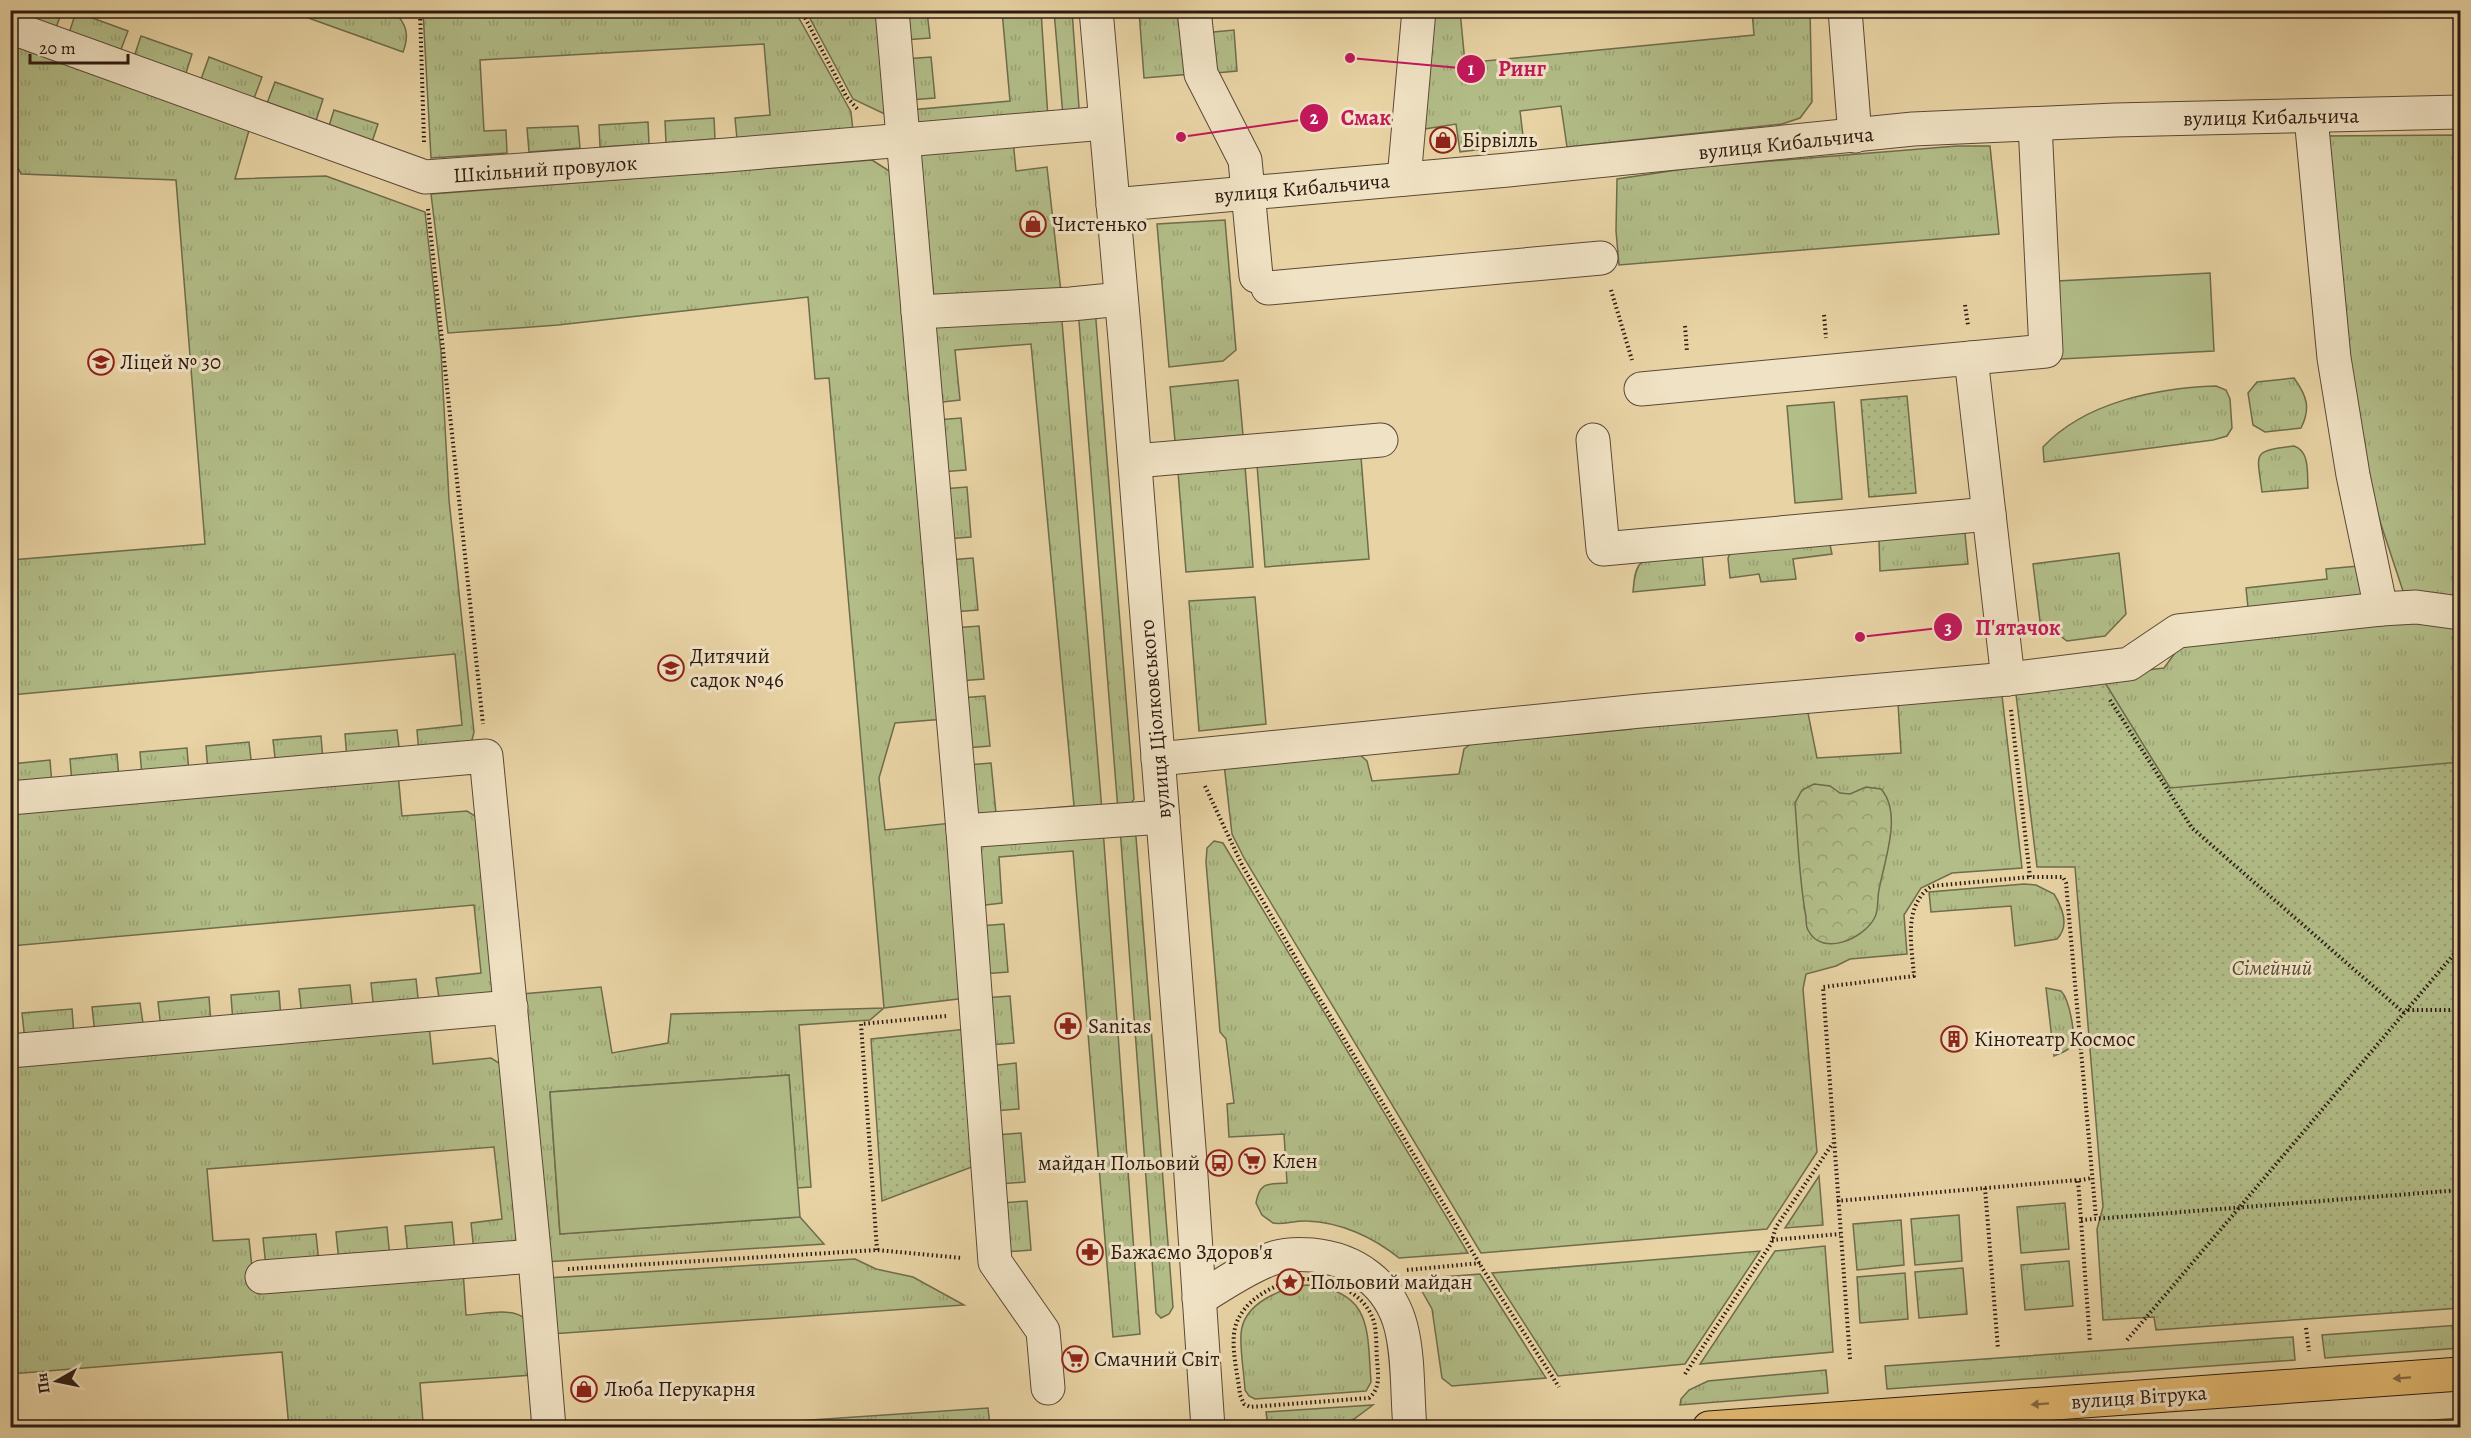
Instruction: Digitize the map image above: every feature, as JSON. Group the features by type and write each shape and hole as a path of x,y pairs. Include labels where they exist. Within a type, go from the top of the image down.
{"main road":[{"name":"вулиця Вітрука","path":"1709,1428 1820,1423 2460,1374"},
{"name":"вулиця Вітрука","path":"2018,1428 2460,1395"}],"street":[{"path":"892,10 963,831 995,1262 1043,1331 1048,1388"},
{"name":"вулиця Ціолковського","path":"1096,10 1135,461 1208,1428"},
{"path":"1194,10 1201,74 1245,160 1262,282 1601,258"},
{"path":"1404,179 1419,10"},
{"path":"1845,10 1855,136"},
{"name":"Шкільний провулок","path":"10,27 425,177 903,141 1105,123"},
{"name":"вулиця Кибальчича","path":"1113,205 1913,129 2115,120 2460,112"},
{"path":"2311,117 2334,358 2353,475 2381,609"},
{"path":"1641,389 2046,351 2035,124"},
{"path":"918,312 1121,299"},
{"path":"1971,358 2008,679"},
{"path":"1135,461 1381,440"},
{"path":"1593,440 1603,549 1989,513"},
{"path":"1158,759 1640,711 2008,679 2128,664 2178,631 2381,609 2416,607 2460,613"},
{"path":"10,798 486,756 549,1428"},
{"path":"963,831 1163,817"},
{"path":"10,1051 511,1007"},
{"path":"1199,1299 1272,1258 1289,1255 1329,1257 1364,1271 1379,1285 1393,1304 1402,1329 1410,1428"},
{"path":"262,1277 535,1263"}],"path":[{"path":"420,10 425,177 486,756"},
{"path":"801,10 846,96 856,109 903,141"},
{"path":"1601,258 1641,389"},
{"path":"2091,669 2192,828 2406,1012 2460,1010"},
{"path":"2008,679 2030,877"},
{"path":"1192,756 1242,865 1309,981 1559,1387"},
{"path":"1850,1359 1823,987 1914,976 1910,921 1925,891 1932,886 2030,877 2063,877 2066,883 2096,1218"},
{"path":"2127,1340 2460,946"},
{"path":"877,1250 861,1024 976,1013"},
{"path":"1685,1374 1772,1240 1776,1227 1833,1143"},
{"path":"1837,1202 2092,1178"},
{"path":"2074,1181 2078,1180 2090,1342"},
{"path":"1985,1188 1998,1349"},
{"path":"2081,1220 2460,1190"},
{"path":"1772,1240 1840,1234"},
{"path":"535,1263 877,1250 995,1262"},
{"path":"1402,1270 1481,1263"},
{"path":"1320,1279 1335,1283 1357,1297 1368,1309 1374,1323 1378,1382 1375,1393 1369,1398 1250,1407 1244,1404 1240,1395 1236,1361 1234,1333 1239,1318 1250,1303 1263,1293 1286,1282 1320,1279"},
{"path":"2306,1328 2309,1359"}],"green space":[{"path":"10,11 62,11 56,28"},
{"path":"289,11 394,11 406,30 405,46 403,52"},
{"path":"423,11 795,11 851,112 853,131 737,139 735,118 770,115 764,44 480,60 484,131 506,130 507,153 431,158"},
{"path":"806,11 882,11 891,117 853,99"},
{"path":"901,11 927,11 930,38 904,40"},
{"path":"1002,11 1041,11 1048,118 918,123 910,110 1010,101"},
{"path":"1054,11 1072,11 1079,107 1077,111 1063,116"},
{"path":"1139,11 1187,11 1192,74 1144,78"},
{"path":"1429,11 1460,11 1465,63 1754,35 1752,11 1810,11 1812,102 1800,118 1782,124 1567,147 1561,106 1520,111 1524,144 1460,152 1456,124 1418,130"},
{"path":"76,12 128,31 120,52 69,33"},
{"path":"1234,30 1237,71 1216,73 1203,33"},
{"path":"141,36 192,54 185,76 134,57"},
{"path":"10,40 250,127 235,179 326,176 425,212 441,352 449,500 474,732 470,748 419,754 417,730 462,725 455,654 11,695 11,560 205,544 176,180 21,174 11,153"},
{"path":"209,57 262,77 253,101 200,82"},
{"path":"931,57 935,98 909,100 905,59"},
{"path":"275,82 323,99 315,124 266,106"},
{"path":"334,110 378,124 371,145 328,129"},
{"path":"714,118 715,139 666,143 665,121"},
{"path":"648,122 649,144 600,147 599,125"},
{"path":"578,126 580,148 529,152 527,128"},
{"path":"2460,135 2460,357 2456,358 2460,392 2460,603 2412,598 2403,591 2363,470 2323,136"},
{"path":"1013,140 1016,171 1047,167 1061,292 934,299 919,150"},
{"path":"1957,146 1990,146 1999,234 1619,265 1616,231 1617,179 1697,167"},
{"path":"872,160 897,176 945,719 895,723 879,778 885,830 952,823 966,998 884,1008 829,378 815,379 808,297 558,325 448,333 431,194"},
{"path":"1225,220 1236,350 1223,361 1169,367 1157,224"},
{"path":"2210,273 2214,351 2061,359 2057,281"},
{"path":"1095,308 1134,799 1130,805 1118,810 1078,309"},
{"path":"1061,309 1102,811 972,822 967,765 991,763 996,813 1074,806 1031,344 955,350 960,400 934,403 926,320"},
{"path":"2294,378 2305,396 2307,408 2301,428 2265,432 2253,425 2248,393 2257,382"},
{"path":"1238,380 1243,435 1175,441 1170,387"},
{"path":"2216,386 2226,390 2230,399 2232,428 2227,436 2213,440 2044,462 2043,447 2079,419 2101,408 2146,394"},
{"path":"1907,396 1916,493 1869,497 1861,400"},
{"path":"1834,402 1842,499 1795,503 1787,406"},
{"path":"961,418 966,470 940,472 936,420"},
{"path":"2294,446 2303,453 2305,458 2308,488 2262,492 2260,456 2270,450"},
{"path":"1361,457 1369,559 1265,567 1257,465"},
{"path":"1245,466 1253,567 1186,572 1178,472"},
{"path":"967,487 971,537 946,539 942,489"},
{"path":"1964,523 1968,564 1880,571 1879,541 1884,534"},
{"path":"1829,540 1832,554 1793,559 1796,579 1761,582 1759,574 1730,578 1728,558 1732,549"},
{"path":"1702,553 1705,585 1633,592 1637,570 1645,561 1670,555"},
{"path":"2119,553 2126,614 2105,636 2067,641 2040,621 2033,564"},
{"path":"973,558 978,610 952,612 948,560"},
{"path":"2358,566 2362,602 2249,617 2246,588 2327,579 2326,569"},
{"path":"1255,597 1266,724 1199,731 1189,601"},
{"path":"2400,615 2460,621 2460,939 2170,788 2105,684 2107,675 2164,668 2186,638"},
{"path":"979,626 984,679 959,681 954,628"},
{"name":"Сімейний","path":"2104,681 2170,788 2460,762 2460,1308 2156,1330 2154,1317 2103,1320 2097,1229 2103,1207 2075,867 2037,867 2015,686"},
{"path":"2001,687 2022,868 1952,873 1921,888 1904,915 1907,954 1850,959 1836,966 1806,974 1803,989 1817,1152 1767,1229 1481,1253 1244,858 1232,834 1224,764 1359,754 1367,761 1372,781 1459,774 1464,749 1471,744 1631,729 1638,719 1804,709 1808,713 1817,758 1901,753 1898,703"},
{"path":"985,696 990,746 965,748 960,698"},
{"path":"397,730 400,755 347,759 345,734"},
{"path":"321,736 323,761 276,766 273,740"},
{"path":"249,742 252,768 208,772 206,746"},
{"path":"187,748 189,773 142,777 140,752"},
{"path":"117,754 119,779 72,783 70,759"},
{"path":"50,760 52,785 11,789 11,764"},
{"path":"398,773 402,816 467,811 475,816 480,825 497,999 440,1005 436,978 481,973 474,905 11,946 11,807"},
{"path":"1814,784 1830,786 1840,793 1850,794 1866,787 1881,789 1891,811 1888,852 1875,917 1870,925 1853,938 1833,944 1823,943 1814,938 1806,926 1795,803 1802,790"},
{"path":"1120,828 1133,831 1136,837 1173,1307 1169,1314 1161,1318 1156,1313"},
{"path":"1103,829 1140,1334 1113,1337 1073,851 999,857 1002,903 977,906 973,841"},
{"path":"1214,841 1223,843 1468,1253 1399,1258 1367,1237 1332,1224 1307,1221 1273,1223 1262,1215 1256,1203 1260,1190 1266,1185 1287,1183 1284,1134 1229,1137 1227,1104 1234,1103 1226,1039 1220,1032 1206,862 1207,848"},
{"path":"2036,885 2054,894 2060,905 2064,922 2057,939 2015,946 2011,906 1931,912 1929,892"},
{"path":"1004,924 1008,972 982,974 979,926"},
{"path":"416,979 419,1007 374,1011 371,983"},
{"path":"350,985 353,1012 302,1017 299,989"},
{"path":"601,987 612,1053 668,1043 671,1014 884,1008 870,1020 799,1025 811,1187 797,1188 789,1075 550,1092 560,1234 800,1217 824,1244 545,1262 522,994"},
{"path":"2046,988 2061,991 2064,995 2073,1026 2071,1046 2054,1056"},
{"path":"279,991 281,1019 233,1023 231,995"},
{"path":"1010,996 1014,1043 988,1045 984,998"},
{"path":"209,997 211,1024 161,1029 158,1002"},
{"path":"140,1003 144,1030 95,1034 92,1007"},
{"path":"72,1009 74,1036 25,1041 22,1013"},
{"path":"429,1025 433,1064 491,1058 499,1063 504,1071 521,1246 474,1251 471,1223 502,1219 494,1147 207,1169 213,1241 249,1239 254,1286 463,1270 466,1315 507,1312 522,1316 528,1321 533,1375 420,1383 423,1422 369,1428 289,1428 282,1352 11,1374 11,1060"},
{"path":"967,1029 977,1165 882,1201 871,1039"},
{"path":"1016,1063 1019,1109 994,1111 990,1066"},
{"path":"789,1075 800,1217 560,1234 550,1092"},
{"path":"1021,1133 1025,1182 1000,1184 996,1135"},
{"path":"1819,1176 1823,1225 1785,1228"},
{"path":"1027,1201 1031,1250 1005,1252 1001,1203"},
{"path":"2065,1203 2069,1249 2021,1253 2017,1207"},
{"path":"1959,1215 1962,1261 1915,1265 1911,1219"},
{"path":"1901,1220 1904,1265 1857,1270 1853,1224"},
{"path":"452,1222 455,1252 408,1256 405,1226"},
{"path":"387,1227 390,1258 339,1262 336,1232"},
{"path":"316,1234 319,1263 266,1267 263,1238"},
{"path":"1825,1246 1833,1352 1700,1364 1775,1251"},
{"path":"1760,1251 1685,1364 1558,1376 1492,1273"},
{"path":"855,1259 876,1269 913,1277 964,1305 551,1334 547,1278"},
{"path":"2069,1261 2073,1306 2025,1310 2021,1265"},
{"path":"1963,1268 1967,1314 1919,1318 1915,1272"},
{"path":"1905,1273 1908,1319 1860,1323 1857,1277"},
{"path":"1480,1274 1546,1378 1452,1386 1442,1378 1432,1309 1415,1279"},
{"path":"1307,1285 1329,1289 1344,1295 1355,1305 1362,1316 1366,1330 1371,1382 1366,1391 1255,1399 1245,1390 1241,1341 1243,1323 1248,1314 1265,1299 1286,1290"},
{"path":"2460,1325 2460,1348 2325,1358 2322,1335"},
{"path":"2293,1337 2295,1360 1887,1389 1885,1366"},
{"path":"1826,1370 1828,1393 1680,1405 1681,1399 1689,1390 1708,1381"},
{"path":"1373,1405 1354,1419 1334,1427 1268,1427 1266,1412"},
{"path":"988,1408 990,1426 707,1427"},
{"path":"2460,1418 2460,1427 2355,1426"}],"place":[{"name":"Ринг","path":"1350,58"},
{"name":"Смак","path":"1181,137"},
{"name":"Бірвілль","path":"1443,140"},
{"name":"Чистенько","path":"1033,224"},
{"name":"Ліцей № 30","path":"101,362"},
{"name":"П'ятачок","path":"1860,637"},
{"name":"Дитячий садок №46","path":"671,668"},
{"name":"Sanitas","path":"1068,1026"},
{"name":"Кінотеатр Космос","path":"1954,1039"},
{"name":"Клен","path":"1252,1161"},
{"name":"майдан Польовий","path":"1219,1163"},
{"name":"Бажаємо Здоров'я","path":"1090,1252"},
{"name":"Польовий майдан","path":"1290,1282"},
{"name":"Смачний Світ","path":"1075,1359"},
{"name":"Люба Перукарня","path":"584,1389"}]}
